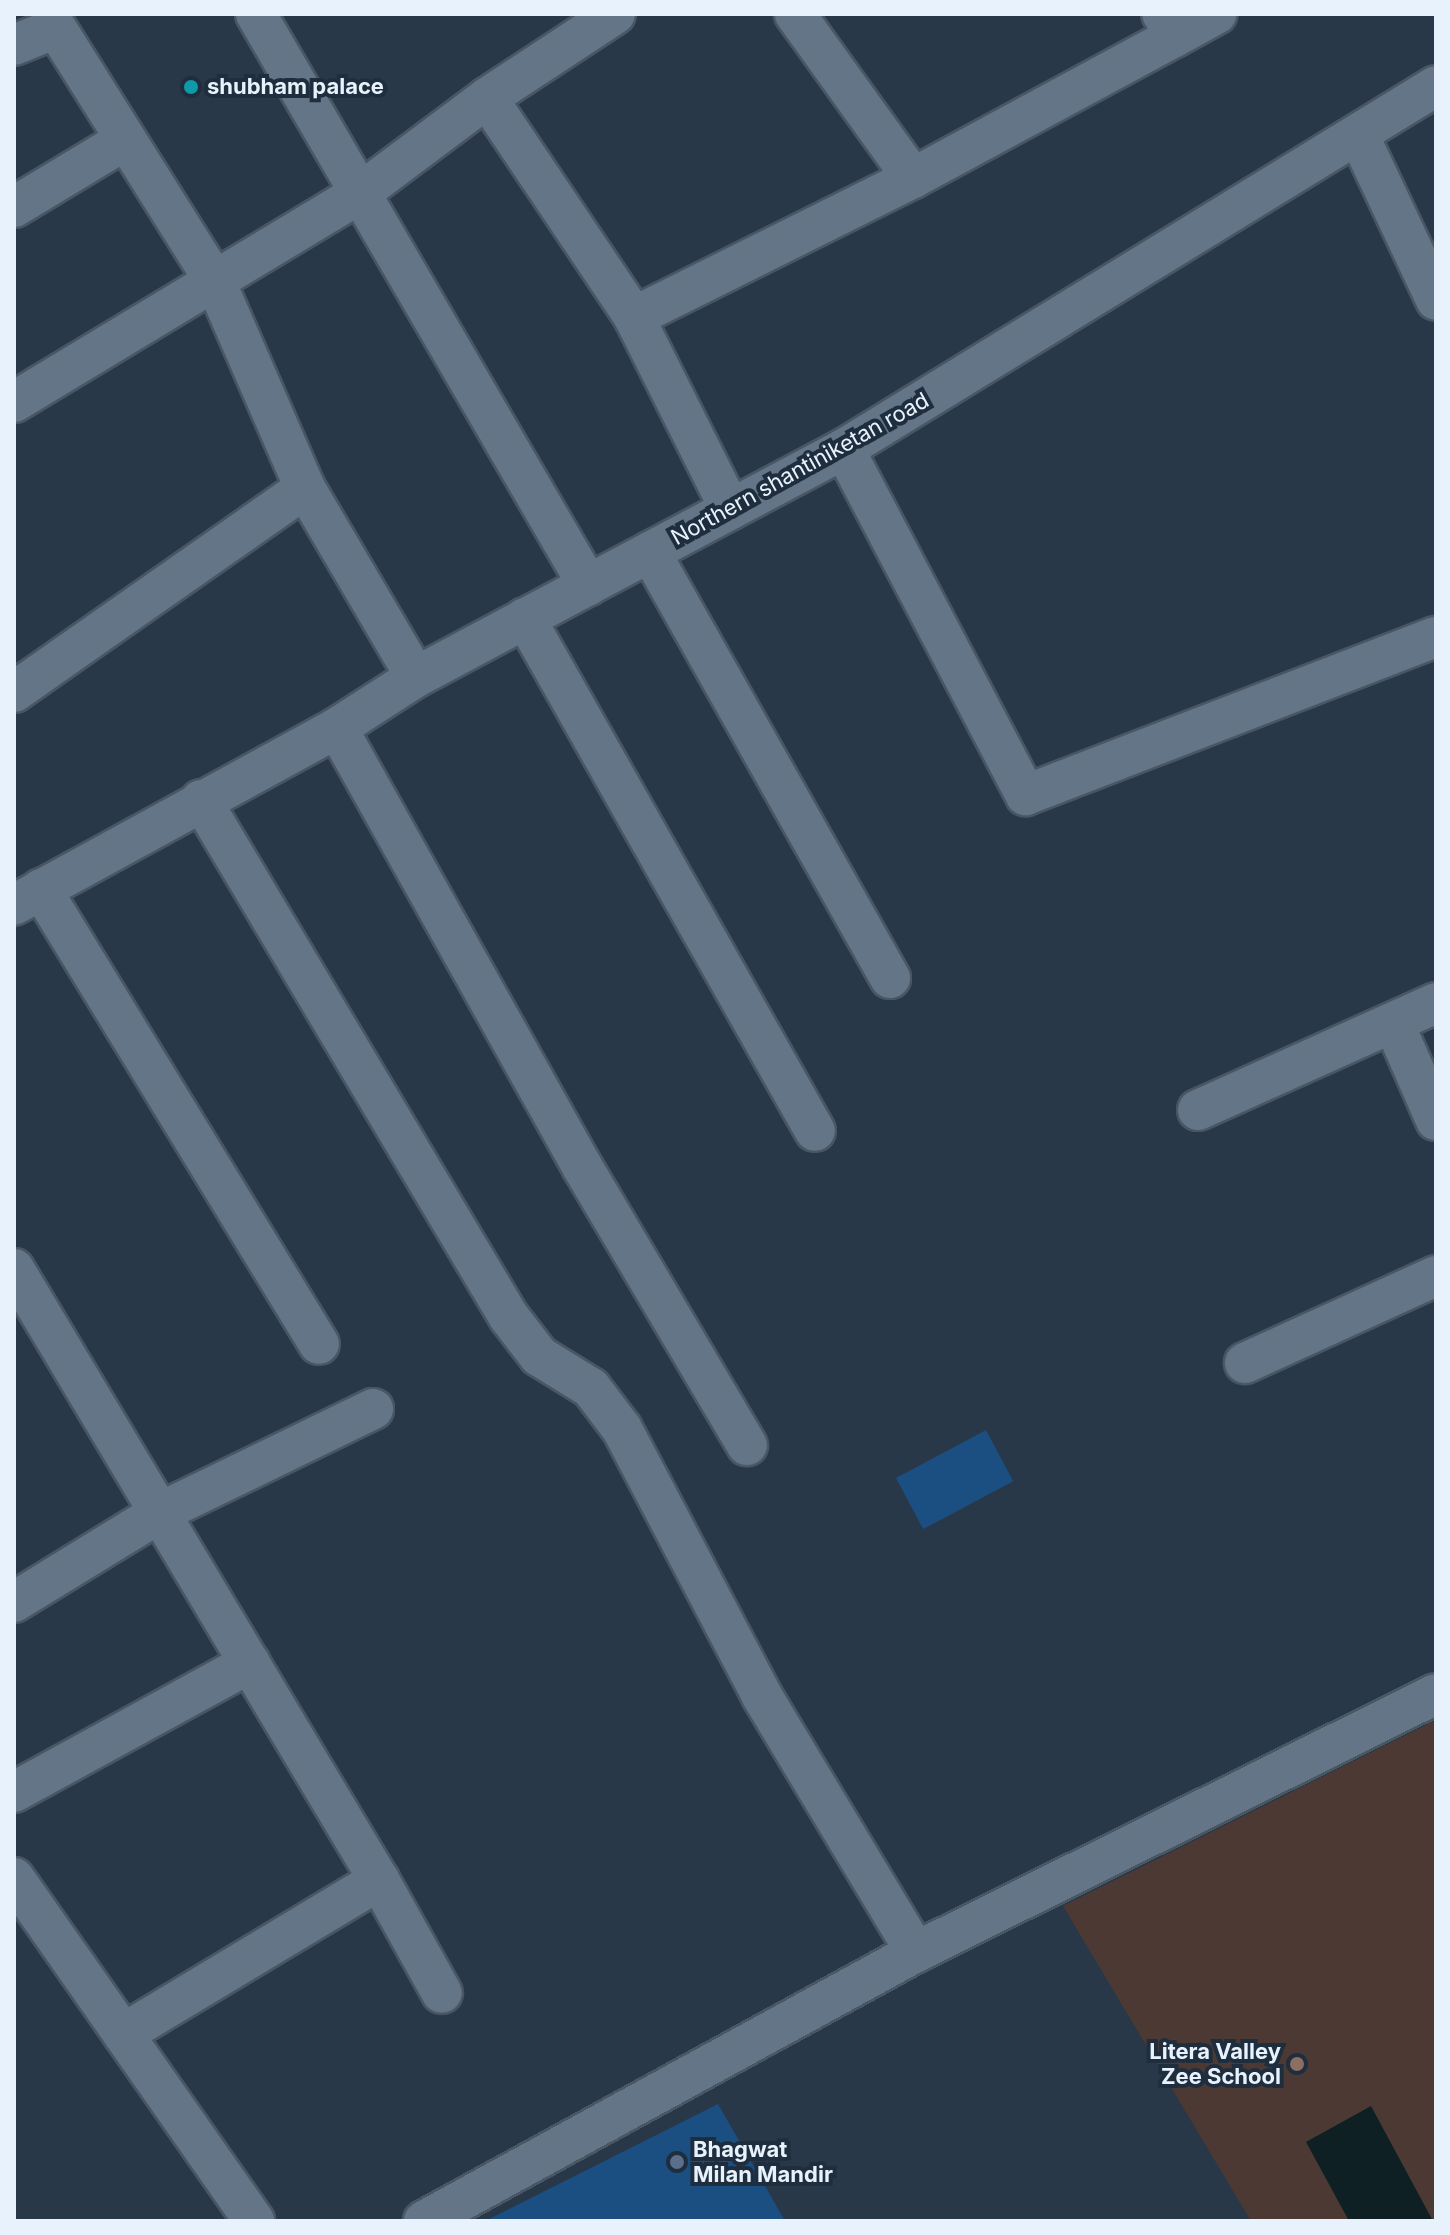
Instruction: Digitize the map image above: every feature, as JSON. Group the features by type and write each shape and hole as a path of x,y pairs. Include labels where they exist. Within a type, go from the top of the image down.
{"street":[{"path":"14,402 360,193 487,98 615,14"},
{"path":"795,14 913,178"},
{"path":"634,317 913,178 1169,25 1216,14"},
{"path":"267,18 360,193 588,585"},
{"path":"14,45 56,28 215,281 305,488 416,677"},
{"name":"Northern shantiniketan road","path":"27,897 337,728 416,677 844,449 1436,86"},
{"path":"487,98 634,317 730,509"},
{"path":"1358,134 1436,300"},
{"path":"14,207 125,140"},
{"path":"844,449 1026,795 1436,637"},
{"path":"14,692 305,488"},
{"path":"650,552 890,978"},
{"path":"525,618 815,1131"},
{"path":"337,728 583,1168 747,1445"},
{"path":"201,800 509,1317 539,1356 591,1388 622,1429 762,1696 916,1952"},
{"path":"27,897 319,1344"},
{"path":"1198,1110 1436,1003"},
{"path":"1394,1024 1436,1120"},
{"path":"14,1269 379,1880 442,1993"},
{"path":"1245,1363 1436,1276"},
{"path":"14,1602 167,1525 373,1409"},
{"path":"14,1792 250,1663"},
{"path":"424,2221 916,1952 1436,1694"},
{"path":"14,1878 254,2221"},
{"path":"123,2034 379,1880"}],"shaded area":[{"name":"Litera Valley Zee School","path":"1436,1720 1436,2221 1251,2221 1063,1906"},
{"path":"1371,2106 1433,2221 1349,2221 1306,2142"}],"building":[{"path":"986,1430 1013,1481 923,1529 896,1478"},
{"name":"Bhagwat Milan Mandir","path":"718,2104 785,2221 485,2221"}],"place":[{"name":"shubham palace","path":"191,87"},
{"name":"Litera Valley Zee School","path":"1297,2064"},
{"name":"Bhagwat Milan Mandir","path":"677,2162"}]}
